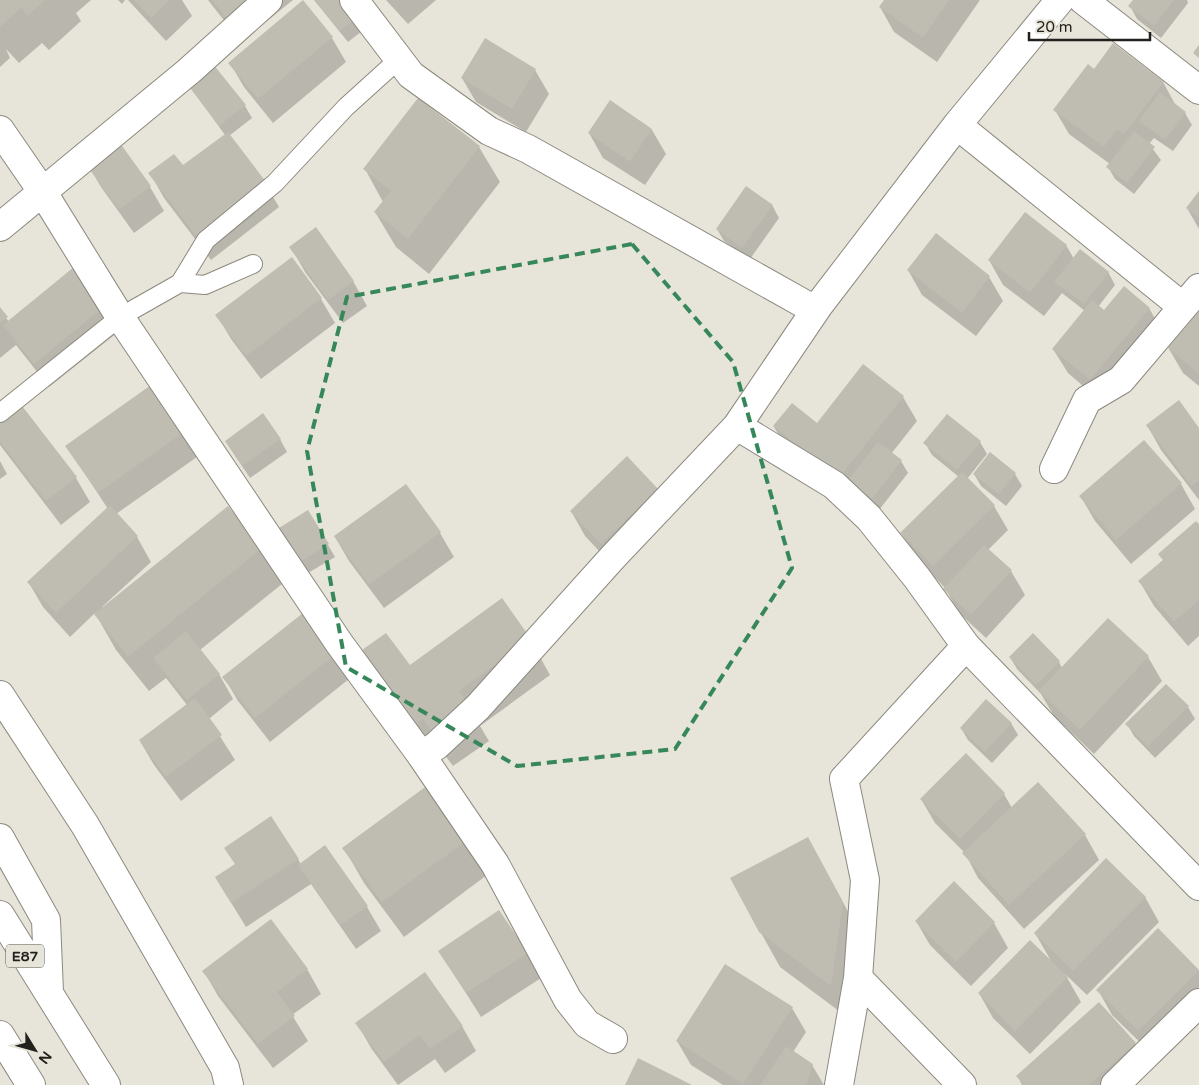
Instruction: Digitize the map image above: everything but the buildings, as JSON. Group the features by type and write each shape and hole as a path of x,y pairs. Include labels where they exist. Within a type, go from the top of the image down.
{"main road":[{"path":"0,227 189,71 268,0"},
{"path":"354,0 411,75 489,131 528,149 815,310"},
{"path":"421,755 436,746 478,707 613,558 737,426 815,310 957,125 1060,0"},
{"path":"1084,0 1199,90"},
{"path":"957,125 1191,298 1121,380 1087,400 1054,469"},
{"path":"0,130 42,191 120,317 348,657 421,755 495,864 568,1000 587,1024 613,1039"},
{"path":"737,426 834,485 870,518 917,578 966,646 1199,886"},
{"path":"839,1085 858,978 865,880 844,779 966,646"},
{"path":"0,695 84,824 225,1068 229,1085"},
{"path":"0,838 46,920 50,996"},
{"name":"E87","path":"0,915 106,1085"},
{"path":"858,978 962,1085"},
{"path":"1115,1085 1199,1003"},
{"path":"0,1035 31,1085"}],"lane":[{"path":"0,413 120,317 180,284 206,240 275,183 346,107 399,58"},
{"path":"180,284 205,285 253,264"}],"highlighted area":[{"path":"632,244 733,362 792,568 675,749 517,766 346,667 307,451 347,297"}]}
